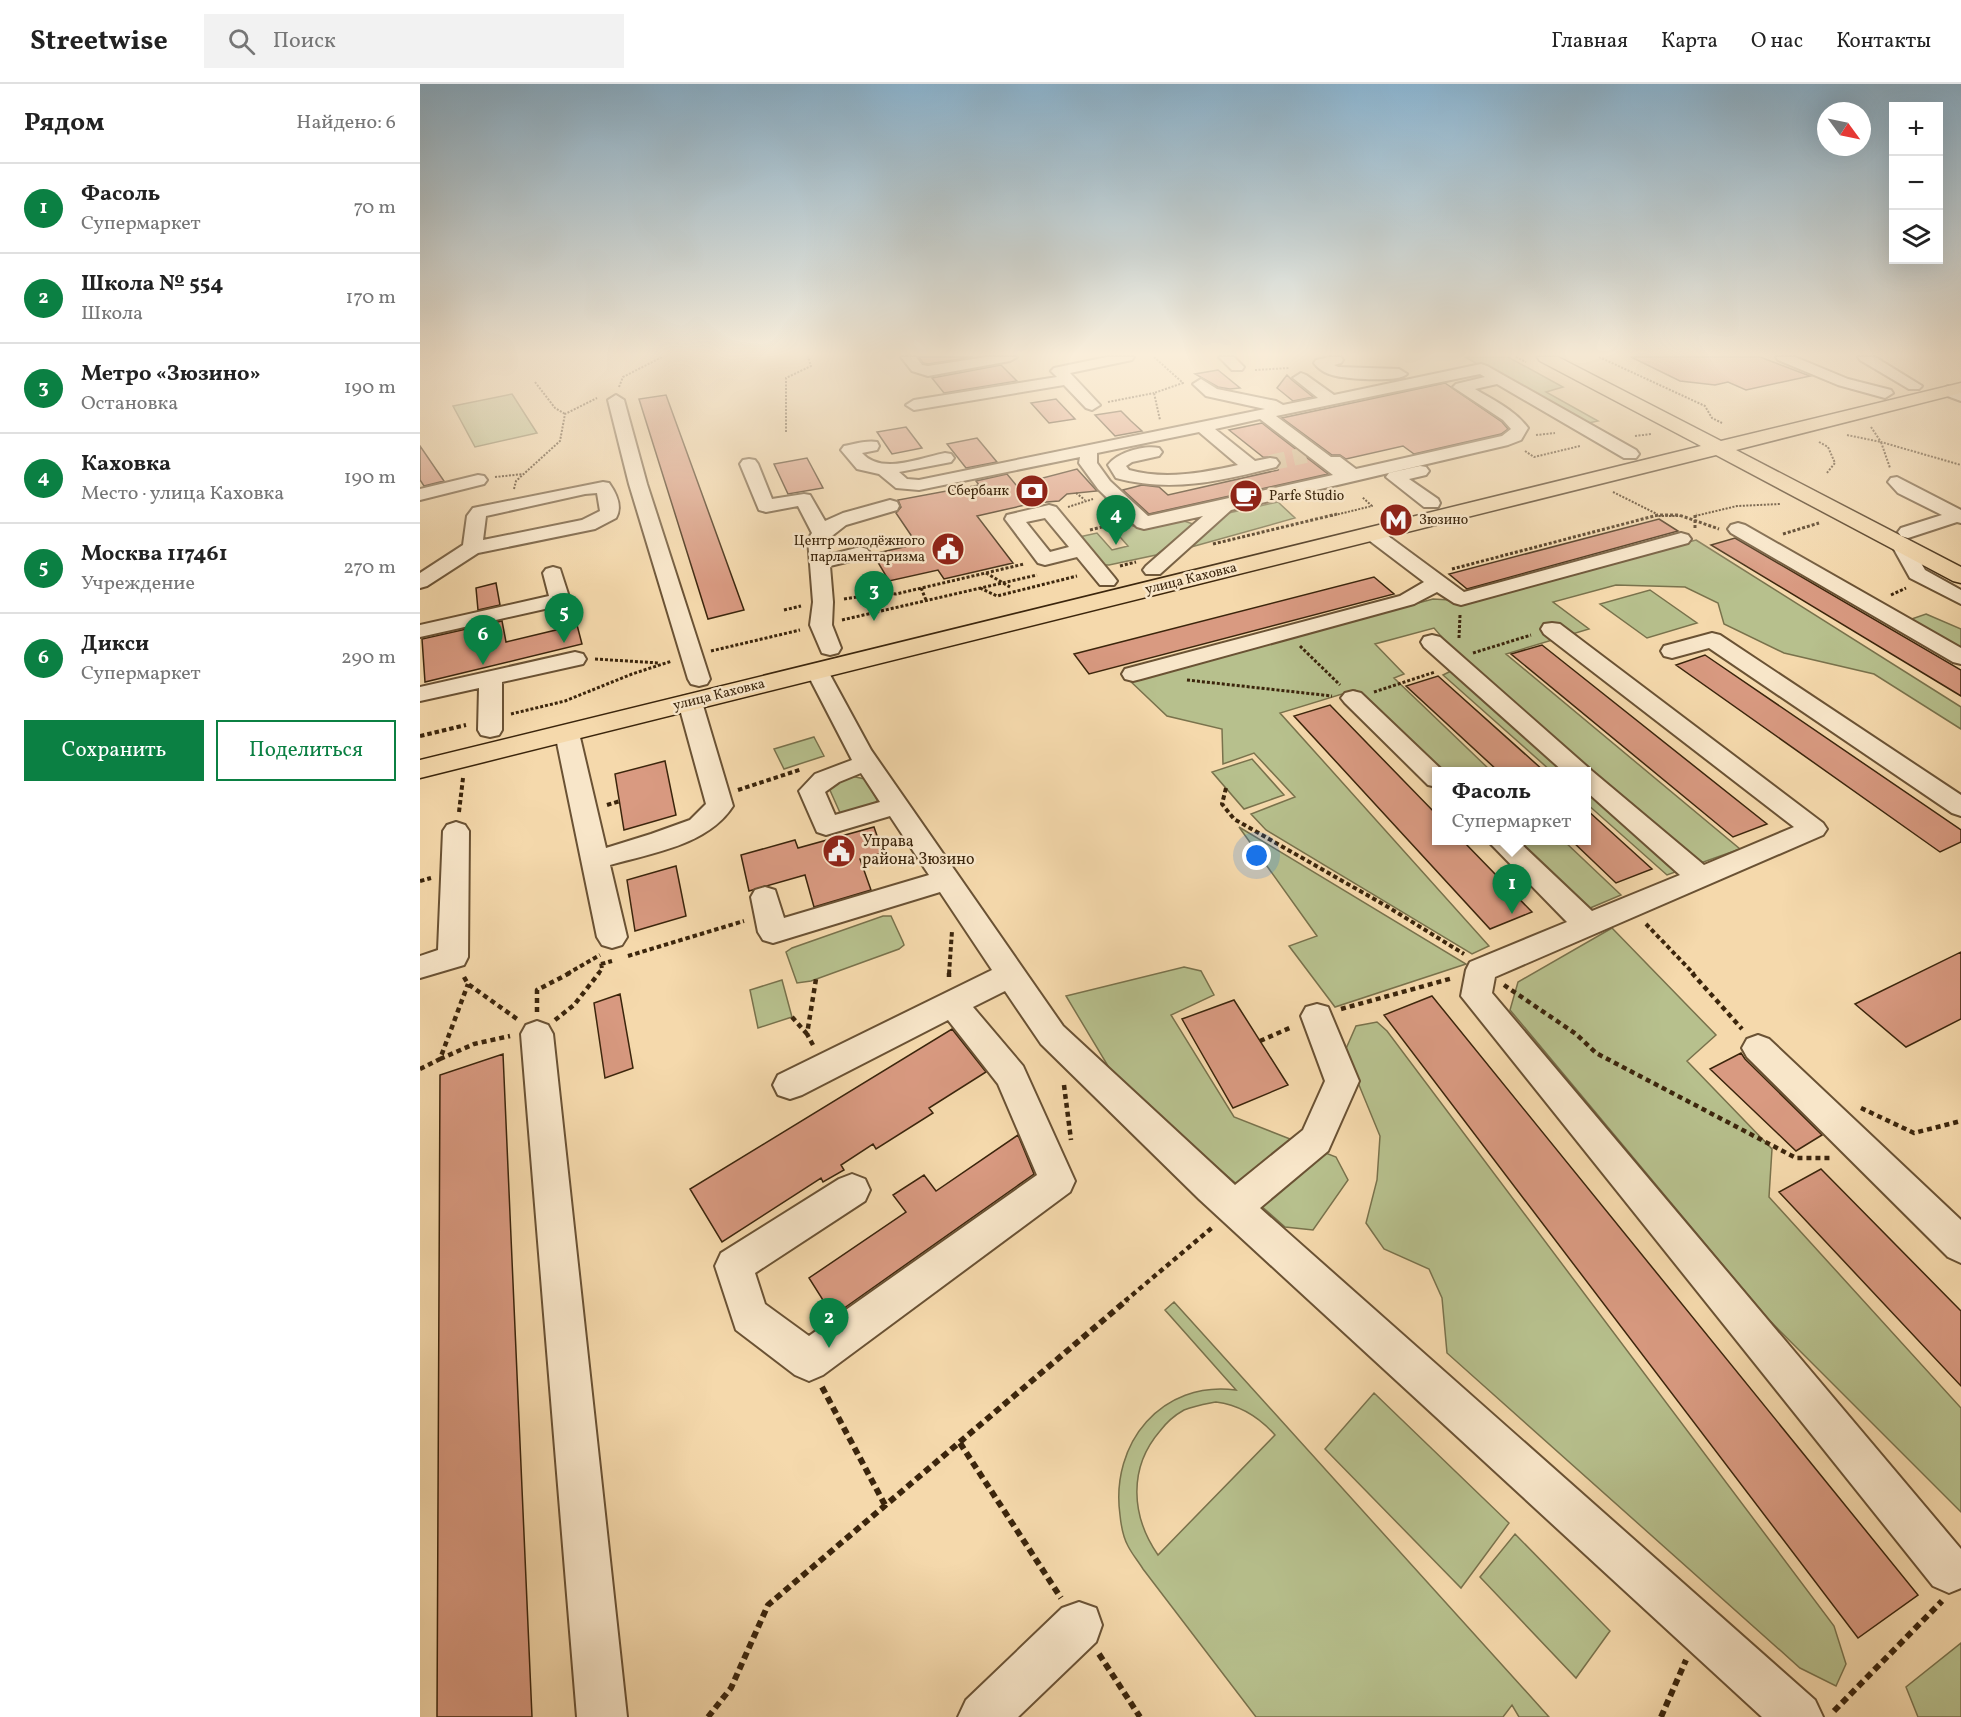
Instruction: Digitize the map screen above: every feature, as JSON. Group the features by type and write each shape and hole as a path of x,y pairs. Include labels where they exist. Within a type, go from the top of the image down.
{"main road":[{"path":"1711,433 1719,437"},
{"path":"1712,433 1904,538 1961,576"},
{"name":"улица Каховка","path":"823,648 1372,534 1733,433"},
{"name":"улица Каховка","path":"420,747 490,725 823,648 1102,576 1153,570 1630,454 1740,433"},
{"path":"1904,538 1961,559"},
{"name":"улица Каховка","path":"420,769 567,733 693,679"}],"lane":[{"path":"596,860 661,841 699,826 720,806 693,679 638,484 621,433"},
{"path":"1097,433 1107,446"},
{"path":"1086,451 1089,454 1088,463 1104,485 1139,519 1144,523 1150,523 1347,477 1310,454 1292,433"},
{"path":"1301,433 1353,475 1505,442 1517,433"},
{"path":"1594,433 1630,454"},
{"path":"1202,434 1126,458 1117,465 1122,474 1134,478 1181,481 1270,463"},
{"path":"885,470 902,484 919,485 1163,435 1202,434 1251,467"},
{"path":"871,446 850,450 862,465 885,470 945,458"},
{"path":"1299,499 1499,452"},
{"path":"749,464 766,506 804,499 821,532"},
{"path":"1395,477 1431,503"},
{"path":"420,495 478,480"},
{"path":"1897,482 1904,489 1958,516"},
{"path":"420,582 472,548 588,525 609,514 610,504 603,487 489,508 476,516 472,548"},
{"path":"890,506 856,514 821,532 818,539 823,602 823,648 868,764 1052,1035 1212,1188 1236,1207 1798,1717"},
{"path":"1153,570 1226,506"},
{"path":"1080,550 1045,559 1014,519 1049,511 1102,576"},
{"path":"1958,516 1904,538 1917,574 1961,598"},
{"path":"1738,529 1961,657"},
{"path":"1372,534 1461,599 1682,539"},
{"path":"820,563 860,553"},
{"path":"420,632 560,600 553,573"},
{"path":"1133,674 1407,600 1430,578"},
{"path":"1552,629 1814,830 1481,970 1476,996 1949,1570"},
{"path":"1672,651 1712,640 1961,807"},
{"path":"1432,642 1575,767"},
{"path":"420,694 575,658"},
{"path":"490,725 491,678"},
{"path":"1353,698 1432,774"},
{"path":"567,733 583,812 596,860 612,952"},
{"path":"868,764 835,773 819,783 812,791 826,826 896,806"},
{"path":"1591,782 1701,878"},
{"path":"420,967 453,957 456,831"},
{"path":"1505,845 1587,924"},
{"path":"767,905 773,932 947,880"},
{"path":"790,1085 1011,974"},
{"path":"852,1190 734,1266 750,1316 809,1361 1057,1181 1011,1076 952,1003"},
{"path":"1236,1207 1316,1140 1342,1081 1317,1016"},
{"path":"537,1034 602,1717"},
{"path":"1758,1048 1961,1245"},
{"path":"983,1717 1079,1625"}],"path":[{"path":"510,504 516,481 560,441 561,433"},
{"path":"1533,435 1553,433"},
{"path":"1718,433 1719,437"},
{"path":"1880,433 1881,442 1897,482"},
{"path":"1838,434 1881,442 1961,465"},
{"path":"1818,441 1828,447 1835,463 1826,474"},
{"path":"1525,451 1534,457"},
{"path":"478,480 524,474"},
{"path":"1607,489 1658,515"},
{"path":"1076,493 1086,501"},
{"path":"1695,514 1756,503 1790,505"},
{"path":"1430,578 1446,571 1658,515 1679,514 1695,519 1711,528"},
{"path":"1087,530 1139,519"},
{"path":"1779,536 1810,526"},
{"path":"823,602 883,593 896,594 1045,559"},
{"path":"985,573 1010,587"},
{"path":"980,588 997,596 1102,576"},
{"path":"921,588 926,600"},
{"path":"1888,596 1907,588"},
{"path":"1458,665 1460,615"},
{"path":"1133,674 1353,698 1458,665 1477,650 1552,629"},
{"path":"622,661 663,663 693,679 823,648"},
{"path":"1306,652 1353,698"},
{"path":"420,736 490,725 565,701 663,663"},
{"path":"452,779 463,776 456,831"},
{"path":"1226,788 1221,804 1234,819 1388,907 1461,952 1481,970 1576,1034 1596,1053 1796,1158 1873,1159"},
{"path":"537,1034 537,990 564,974 612,952 767,905"},
{"path":"1628,908 1664,941 1758,1048"},
{"path":"952,1003 947,998 953,927"},
{"path":"574,1005 612,952"},
{"path":"453,957 468,984 537,1034"},
{"path":"1260,1041 1317,1016 1481,970"},
{"path":"807,1034 816,979"},
{"path":"440,1059 468,984"},
{"path":"792,1017 807,1034 824,1068"},
{"path":"420,1069 458,1050 495,1037 537,1034"},
{"path":"1057,1181 1075,1167 1064,1080"},
{"path":"1850,1103 1914,1133 1961,1121"},
{"path":"708,1717 731,1688 768,1605 1236,1207"},
{"path":"809,1361 885,1506"},
{"path":"960,1443 1140,1717"},
{"path":"1828,1717 1954,1589 1949,1570"},
{"path":"1661,1717 1700,1627"}],"green space":[{"path":"468,433 536,433 475,447"},
{"path":"1278,502 1295,518 1184,549 1224,514"},
{"path":"1178,519 1196,525 1156,555 1109,565 1103,565 1079,537 1097,533 1112,550 1128,546 1113,529 1130,525 1139,528"},
{"path":"1696,540 1961,707 1961,729 1874,674 1784,653 1724,624 1718,603 1685,587 1616,585 1553,602 1589,629 1506,654 1740,849 1667,875 1591,808 1591,767 1546,767 1443,675 1465,664 1434,628 1375,644 1404,674 1394,678 1487,767 1435,767 1355,690 1280,713 1489,946 1472,954 1266,830 1251,814 1295,797 1254,753 1223,764 1222,729 1167,716 1129,680 1433,599 1467,601"},
{"path":"1650,590 1697,623 1647,638 1600,604"},
{"path":"1926,614 1961,629 1961,652 1906,621"},
{"path":"814,737 824,756 784,769 774,749"},
{"path":"1252,759 1284,795 1244,809 1212,772"},
{"path":"846,775 865,779 877,800 875,807 841,815 829,788"},
{"path":"1239,827 1466,964 1335,1007 1289,946 1317,936"},
{"path":"1514,845 1568,845 1621,895 1583,911"},
{"path":"883,916 891,916 904,945 899,949 811,981 797,983 786,952"},
{"path":"1612,928 1716,1035 1687,1061 1772,1149 1769,1197 1961,1408 1961,1512 1768,1319 1510,1010 1518,982"},
{"path":"1184,967 1201,971 1214,995 1171,1015 1234,1117 1336,1157 1348,1180 1313,1230 1285,1227 1114,1076 1066,996"},
{"path":"782,980 792,1017 758,1028 750,990"},
{"path":"1377,1022 1387,1031 1834,1626 1846,1664 1836,1686 1800,1668 1447,1353 1442,1298 1429,1269 1384,1249 1366,1223 1377,1180 1380,1136 1345,1051 1356,1026"},
{"path":"1174,1302 1549,1717 1519,1717 1512,1705 1503,1717 1256,1717 1143,1569 1122,1531 1119,1489 1124,1464 1133,1441 1146,1422 1164,1406 1185,1395 1209,1390 1236,1390 1165,1310","holes":["1216,1402 1248,1413 1275,1435 1158,1555 1142,1524 1138,1508 1138,1476 1142,1460 1160,1431 1177,1414 1200,1405"]},
{"path":"1374,1393 1509,1523 1461,1588 1325,1449"},
{"path":"1515,1534 1610,1631 1576,1678 1480,1577"},
{"path":"1961,1643 1961,1717 1918,1717 1906,1687"}],"building":[{"path":"650,433 680,433 744,610 708,619"},
{"path":"878,433 911,433 922,448 892,454"},
{"path":"1112,433 1130,433 1115,436"},
{"path":"1233,433 1275,433 1328,474 1149,514 1123,490 1142,485 1159,487 1168,495 1278,470 1281,463 1278,458 1263,457"},
{"path":"1303,433 1502,433 1414,454 1403,446 1346,459 1340,455 1332,455"},
{"path":"977,438 997,462 966,468 947,444"},
{"path":"420,446 444,481 424,486 420,480"},
{"path":"807,458 823,488 788,494 774,464"},
{"path":"1077,469 1097,491 1067,494 1059,501 1034,503 977,516 1013,563 944,579 938,570 889,581 873,554 917,544 896,513 901,507 898,500 979,485 976,481 1007,474 1016,485"},
{"path":"1659,519 1678,531 1467,589 1449,574"},
{"path":"1735,538 1961,670 1961,696 1711,545"},
{"path":"1374,577 1394,594 1089,674 1074,654"},
{"path":"496,583 500,605 478,610 476,588"},
{"path":"502,621 506,642 577,625 582,644 425,682 422,639"},
{"path":"1542,645 1767,824 1733,837 1511,654"},
{"path":"1705,655 1961,830 1961,842 1940,852 1676,665"},
{"path":"1438,676 1540,767 1494,767 1406,686"},
{"path":"1330,705 1432,810 1432,845 1467,845 1532,912 1490,929 1294,716"},
{"path":"665,761 676,815 624,830 615,774"},
{"path":"1591,814 1652,869 1616,883 1576,845 1591,845"},
{"path":"874,827 883,853 860,859 871,890 814,907 805,875 749,891 741,855 795,840 798,848"},
{"path":"676,866 686,916 635,931 627,880"},
{"path":"1961,952 1961,1019 1906,1047 1855,1004"},
{"path":"620,994 633,1068 605,1078 594,1003"},
{"path":"1432,996 1918,1595 1858,1638 1384,1015"},
{"path":"1234,1000 1288,1085 1233,1108 1182,1019"},
{"path":"952,1029 986,1072 929,1108 933,1113 876,1149 873,1144 841,1165 844,1170 823,1182 821,1178 722,1242 690,1189"},
{"path":"1741,1053 1822,1135 1796,1151 1710,1069"},
{"path":"503,1054 532,1717 437,1717 440,1075"},
{"path":"1018,1135 1034,1174 833,1316 809,1278 906,1212 893,1195 924,1175 936,1191"},
{"path":"1821,1169 1961,1311 1961,1386 1779,1192"}],"tunnel":[{"path":"1270,463 1306,455"}],"place":[{"name":"Сбербанк","path":"1032,491"},
{"name":"Parfe Studio","path":"1246,496"},
{"name":"Зюзино","path":"1396,520"},
{"name":"Каховка","path":"1116,545"},
{"name":"Центр молодёжного парламентаризма","path":"948,549"},
{"name":"Метро «Зюзино»","path":"874,621"},
{"name":"Москва 117461","path":"564,643"},
{"name":"Дикси","path":"483,665"},
{"name":"Управа района Зюзино","path":"839,851"},
{"name":"Фасоль","path":"1512,914"},
{"name":"Школа № 554","path":"829,1348"}]}
